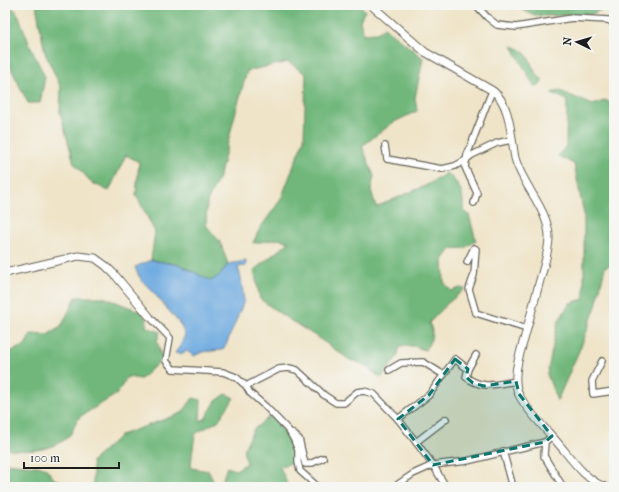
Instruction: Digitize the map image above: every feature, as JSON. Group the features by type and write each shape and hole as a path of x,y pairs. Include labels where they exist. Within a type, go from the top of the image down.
{"street":[{"path":"371,5 425,52 493,91 498,95 505,106 517,163 545,219 549,238 547,256 518,362 516,381 519,394 526,406 585,474 605,487"},
{"path":"476,5 497,25 516,27 572,18 608,20 614,23"},
{"path":"474,203 477,194 465,167 466,160 493,91"},
{"path":"385,146 387,159 442,169 455,166 472,155 497,143 511,140"},
{"path":"467,262 474,248 476,249 474,274 469,289 476,313 527,329"},
{"path":"5,273 78,256 95,258 115,275 170,338 166,361 173,369 223,372 236,377 246,386 250,393 299,439 305,464 310,464 323,458"},
{"path":"476,355 468,369 466,377 473,382 484,386 516,381"},
{"path":"398,419 429,396 455,359 468,369"},
{"path":"602,361 592,381 593,394 614,391"},
{"path":"390,370 401,363 423,362 444,375"},
{"path":"246,386 279,369 289,368 297,370 324,394 336,402 344,403 357,392 364,391 374,394 398,419 416,442 433,465 446,487"},
{"path":"416,442 446,419"},
{"path":"289,431 298,450 300,471 318,487"},
{"path":"394,487 413,474 433,465 467,461 545,442 552,436"},
{"path":"545,442 544,456 563,487"},
{"path":"504,451 512,487"}],"highlighted area":[{"path":"455,359 468,369 466,377 473,383 484,386 516,381 519,394 552,436 545,442 433,465 398,419 429,395"}],"green space":[{"path":"5,5 10,5 18,14 30,46 45,77 40,103 28,103 5,56"},
{"path":"36,5 360,5 365,11 360,20 363,34 377,33 384,27 423,58 415,98 417,111 394,122 362,146 374,176 371,190 376,207 427,185 447,173 458,185 463,199 463,211 469,215 476,240 465,248 451,249 443,260 444,282 451,291 460,288 465,289 448,303 429,323 432,330 432,337 425,350 414,346 400,346 397,357 381,378 363,364 350,360 260,299 254,270 289,242 280,239 253,243 259,230 281,199 304,139 306,74 288,62 247,71 220,175 207,202 206,225 220,242 228,264 221,274 211,281 180,265 151,260 155,232 136,195 139,162 126,155 109,191 92,183 74,163 60,113 61,88 45,53"},
{"path":"518,5 612,5 590,15 535,16 521,9"},
{"path":"512,46 524,52 528,57 538,76 543,80 539,86 534,86"},
{"path":"560,91 593,105 606,100 614,106 614,263 605,267 596,306 582,344 557,401 547,374 558,322 570,303 584,299 584,215 574,164 558,156 566,146 567,100 551,93"},
{"path":"76,297 103,297 142,312 147,320 146,327 160,332 157,341 162,359 141,379 127,377 117,394 81,416 70,435 61,442 54,446 38,450 5,449 5,354 25,345 31,334 47,335 61,327"},
{"path":"226,394 234,398 218,421 195,434 192,455 191,468 209,471 214,487 93,487 92,461 121,435 182,413 193,398 201,400 200,421 205,419 216,401"},
{"path":"270,416 286,426 300,449 295,452 294,462 280,467 288,486 220,487 227,467 236,470 247,463 243,451 253,430"},
{"path":"5,463 45,467 54,479 65,483 64,487 5,487"}],"water":[{"path":"151,260 180,265 211,281 221,274 228,264 246,261 246,266 238,267 244,301 226,345 222,350 202,352 194,356 187,351 180,354 175,353 185,335 180,324 149,287 142,281 135,267"}]}
